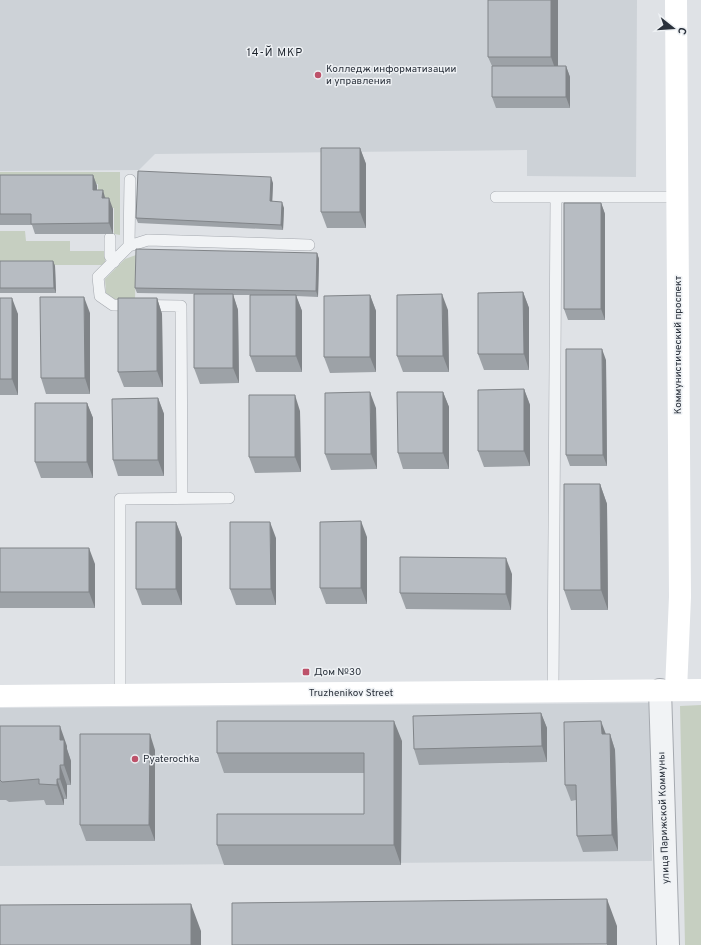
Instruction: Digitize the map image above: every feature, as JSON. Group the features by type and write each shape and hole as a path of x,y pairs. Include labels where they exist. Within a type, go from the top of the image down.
{"main road":[{"name":"Коммунистический проспект","path":"668,690 680,597 676,0"},
{"name":"Truzhenikov Street","path":"0,696 701,690"}],"street":[{"name":"улица Парижской Коммуны","path":"668,690 668,945"}],"lane":[{"path":"129,246 130,180"},
{"path":"496,197 678,197"},
{"path":"553,692 556,197"},
{"path":"110,238 110,256 114,262"},
{"path":"182,498 181,306 113,305 100,296 98,277 129,246 148,240 309,244"},
{"path":"120,695 120,499 229,498"}],"shaded area":[{"name":"Колледж информатизации и управления","path":"0,0 637,0 636,177 527,176 527,150 155,154 139,170 0,171"},
{"path":"651,703 652,861 0,866 0,708"}],"green space":[{"path":"0,172 120,172 120,235 114,234 114,208 108,208 98,200 98,184 0,185"},
{"path":"0,231 25,231 26,241 70,241 70,251 105,251 105,265 0,265"},
{"path":"136,255 135,301 116,301 106,293 105,279 125,259"},
{"path":"701,705 701,945 685,945 680,706"}],"building":[{"path":"488,0 551,0 551,57 488,57"},
{"path":"492,66 566,66 566,97 492,97"},
{"path":"321,148 360,148 360,212 321,212"},
{"path":"138,171 271,177 270,201 282,202 281,225 136,218"},
{"path":"0,175 93,175 93,190 103,190 102,198 109,198 109,223 31,224 31,214 0,214"},
{"path":"564,203 601,203 601,309 564,309"},
{"path":"136,249 317,253 316,291 135,288"},
{"path":"0,261 53,261 54,288 0,288"},
{"path":"523,292 524,354 478,354 478,293"},
{"path":"194,294 233,294 233,368 194,368"},
{"path":"442,294 443,356 397,356 397,295"},
{"path":"250,295 296,295 296,356 250,356"},
{"path":"370,295 370,357 324,357 324,296"},
{"path":"40,297 84,297 85,378 41,378"},
{"path":"0,298 12,298 12,379 0,379"},
{"path":"118,298 157,298 157,371 118,372"},
{"path":"566,349 602,349 603,455 566,455"},
{"path":"524,389 524,451 478,451 478,390"},
{"path":"370,392 371,454 325,454 325,393"},
{"path":"397,392 443,392 443,453 398,453"},
{"path":"249,395 295,395 295,457 249,457"},
{"path":"158,398 158,460 113,460 112,399"},
{"path":"35,403 87,403 87,462 35,462"},
{"path":"564,484 600,484 601,590 564,590"},
{"path":"361,521 361,588 320,588 320,522"},
{"path":"136,522 176,522 176,589 136,589"},
{"path":"230,522 270,522 271,589 230,589"},
{"path":"0,548 89,548 89,592 0,592"},
{"path":"400,557 506,558 506,594 400,593"},
{"path":"541,713 542,746 414,749 413,716"},
{"path":"217,721 394,721 394,845 217,845 217,814 364,814 364,753 217,753"},
{"path":"601,721 602,734 610,734 612,835 577,836 576,785 565,785 564,722"},
{"path":"0,726 60,726 60,740 64,740 64,765 60,765 60,779 57,779 57,785 39,784 39,779 2,782 0,780"},
{"path":"80,734 150,734 149,825 80,825"},
{"path":"607,899 607,944 232,945 232,903"},
{"path":"191,904 191,945 0,945 0,905"}],"place":[{"name":"Колледж информатизации и управления","path":"318,75"},
{"name":"Дом №30","path":"306,672"},
{"name":"Pyaterochka","path":"135,759"}],"district":[{"name":"14-Й МКР","path":"275,53"}]}
